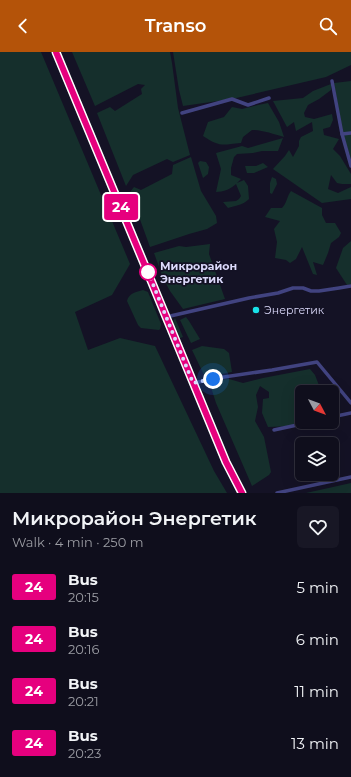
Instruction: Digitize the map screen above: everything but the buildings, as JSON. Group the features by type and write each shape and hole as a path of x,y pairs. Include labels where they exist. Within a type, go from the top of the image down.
{"main road":[{"path":"56,52 226,462 242,493"}],"street":[{"path":"332,80 342,134 351,166"},
{"path":"182,113 232,99 248,105 268,98"},
{"path":"342,134 351,132"},
{"path":"166,317 278,293 293,288 319,291 351,286"},
{"path":"193,383 317,362 351,403"},
{"path":"339,416 351,413"},
{"path":"274,430 295,425"},
{"path":"277,493 351,477"}],"green space":[{"path":"0,52 41,52 130,264 112,295 75,312 88,350 120,338 155,346 214,471 227,493 0,493"},
{"path":"72,52 170,52 178,108 190,155 173,162 167,159 133,175 126,186 97,113 110,107 115,111 142,94 141,89 145,85 138,84 95,106"},
{"path":"173,52 351,52 351,65 326,77 232,99 183,106"},
{"path":"351,81 351,160 343,133 334,83"},
{"path":"331,84 331,90 308,105 304,113 305,117 314,119 332,114 333,120 330,127 323,129 324,135 339,139 333,149 340,156 351,174 351,184 337,183 331,175 328,189 338,193 351,187 351,199 322,203 273,169 289,150 293,157 299,146 301,137 313,131 312,122 296,131 294,122 287,127 273,101 303,98 313,91"},
{"path":"268,103 279,122 284,137 264,131 252,130 243,137 241,143 225,145 217,144 203,136 208,122 224,117 232,107 242,109"},
{"path":"283,138 278,151 237,154 234,157 231,175 241,179 237,183 244,180 248,186 249,199 242,204 228,208 223,202 236,201 241,196 236,184 227,190 216,192 221,169 216,153 242,146 248,148"},
{"path":"191,157 201,191 216,216 217,223 207,229 150,247 130,192 134,187 141,190 172,174 173,165"},
{"path":"200,161 206,162 209,167 208,174 203,178 198,163"},
{"path":"263,163 268,167 254,173 247,173 245,166 256,166"},
{"path":"272,177 276,179 277,184 272,194 270,193 270,183"},
{"path":"291,191 322,208 322,215 326,223 335,223 341,233 339,237 331,243 323,265 313,262 317,275 313,274 302,247 296,259 290,263 286,260 275,258 277,242 274,229 280,221 265,217 271,208 282,208"},
{"path":"351,241 351,284 347,285 336,268 343,248"},
{"path":"210,244 209,254 225,299 183,309 163,278 154,253 179,246 186,247"},
{"path":"143,290 148,292 161,324 159,330 141,328 138,325 127,301 128,298 135,292"},
{"path":"186,317 200,339 191,343 180,320"},
{"path":"175,318 183,337 180,338 173,322"},
{"path":"202,346 224,349 229,353 232,372 205,377 192,350"},
{"path":"310,369 315,375 319,385 295,385 295,426 268,427 262,413 263,399 269,398 269,392 260,386 256,395 258,407 255,421 264,437 271,472 269,475 252,486 216,403 209,381 229,379 243,383"},
{"path":"351,483 351,493 306,493"}],"bus line":[{"name":"24","path":"56,52 226,462 242,493"}],"place":[{"name":"Микрорайон Энергетик","path":"148,272"},
{"name":"Энергетик","path":"256,310"}],"route":[{"path":"148,272 193,383 213,379"}]}
